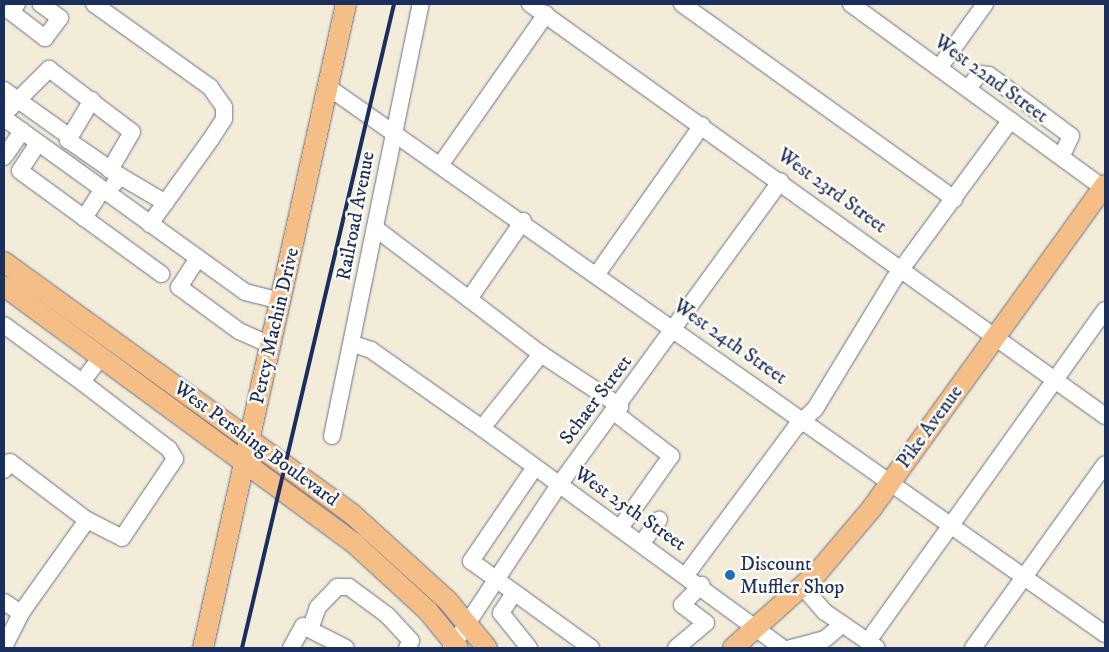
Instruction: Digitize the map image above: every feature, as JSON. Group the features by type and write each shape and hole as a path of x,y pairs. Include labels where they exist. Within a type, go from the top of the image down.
{"main road":[{"name":"Percy Machin Drive","path":"203,648 346,4"},
{"name":"Pike Avenue","path":"733,648 803,587 892,481 995,336 1105,187"},
{"name":"West Pershing Boulevard","path":"4,262 382,538 469,624 487,648"},
{"name":"West Pershing Boulevard","path":"4,287 356,545 428,611 454,647"}],"street":[{"path":"17,4 11,12 45,38 60,18 41,4"},
{"path":"94,4 214,90 225,115 150,224"},
{"name":"Railroad Avenue","path":"332,436 353,344 421,4"},
{"name":"West 23rd Street","path":"530,4 781,180 1105,416"},
{"path":"682,4 954,198"},
{"name":"West 22nd Street","path":"851,4 1105,187"},
{"path":"939,68 985,4"},
{"path":"441,164 546,14"},
{"path":"84,218 105,191 110,170 133,134 92,100 49,69 17,100 4,116 60,159 105,191 245,292 280,301"},
{"path":"968,89 979,74 989,75 1071,136 1061,156"},
{"name":"West 24th Street","path":"328,87 395,130 1105,634"},
{"path":"4,90 110,170 166,203"},
{"path":"92,100 64,135 41,145 20,170 161,274"},
{"path":"686,575 803,420 815,409 902,268 1011,120"},
{"path":"597,274 702,125"},
{"path":"4,157 22,131"},
{"path":"60,159 64,135"},
{"path":"88,179 110,170"},
{"name":"Schaer Street","path":"454,647 559,485 617,409 781,180"},
{"path":"469,299 523,221"},
{"path":"375,228 617,409 671,456 620,528"},
{"path":"198,258 179,287 240,331 270,345"},
{"path":"803,587 843,624 872,645 952,524 1105,310"},
{"path":"4,325 169,449 175,459 122,538 87,520 6,463"},
{"name":"West 25th Street","path":"353,344 371,350 482,428 759,627 783,648"},
{"path":"482,428 542,354"},
{"path":"82,382 101,357"},
{"path":"973,648 1105,464"},
{"path":"535,467 471,561 591,648"},
{"path":"8,644 20,613 87,520"},
{"path":"642,543 659,520"},
{"path":"676,648 706,623 682,605 701,585"},
{"path":"291,648 318,607 337,587 349,587 386,615 411,641 406,648"},
{"path":"514,593 501,613 529,648"},
{"path":"4,602 20,613"},
{"path":"792,648 825,639 843,624"},
{"path":"305,627 346,648"}],"railway":[{"path":"242,648 394,4"}],"place":[{"name":"Discount Muffler Shop","path":"730,575"}]}
